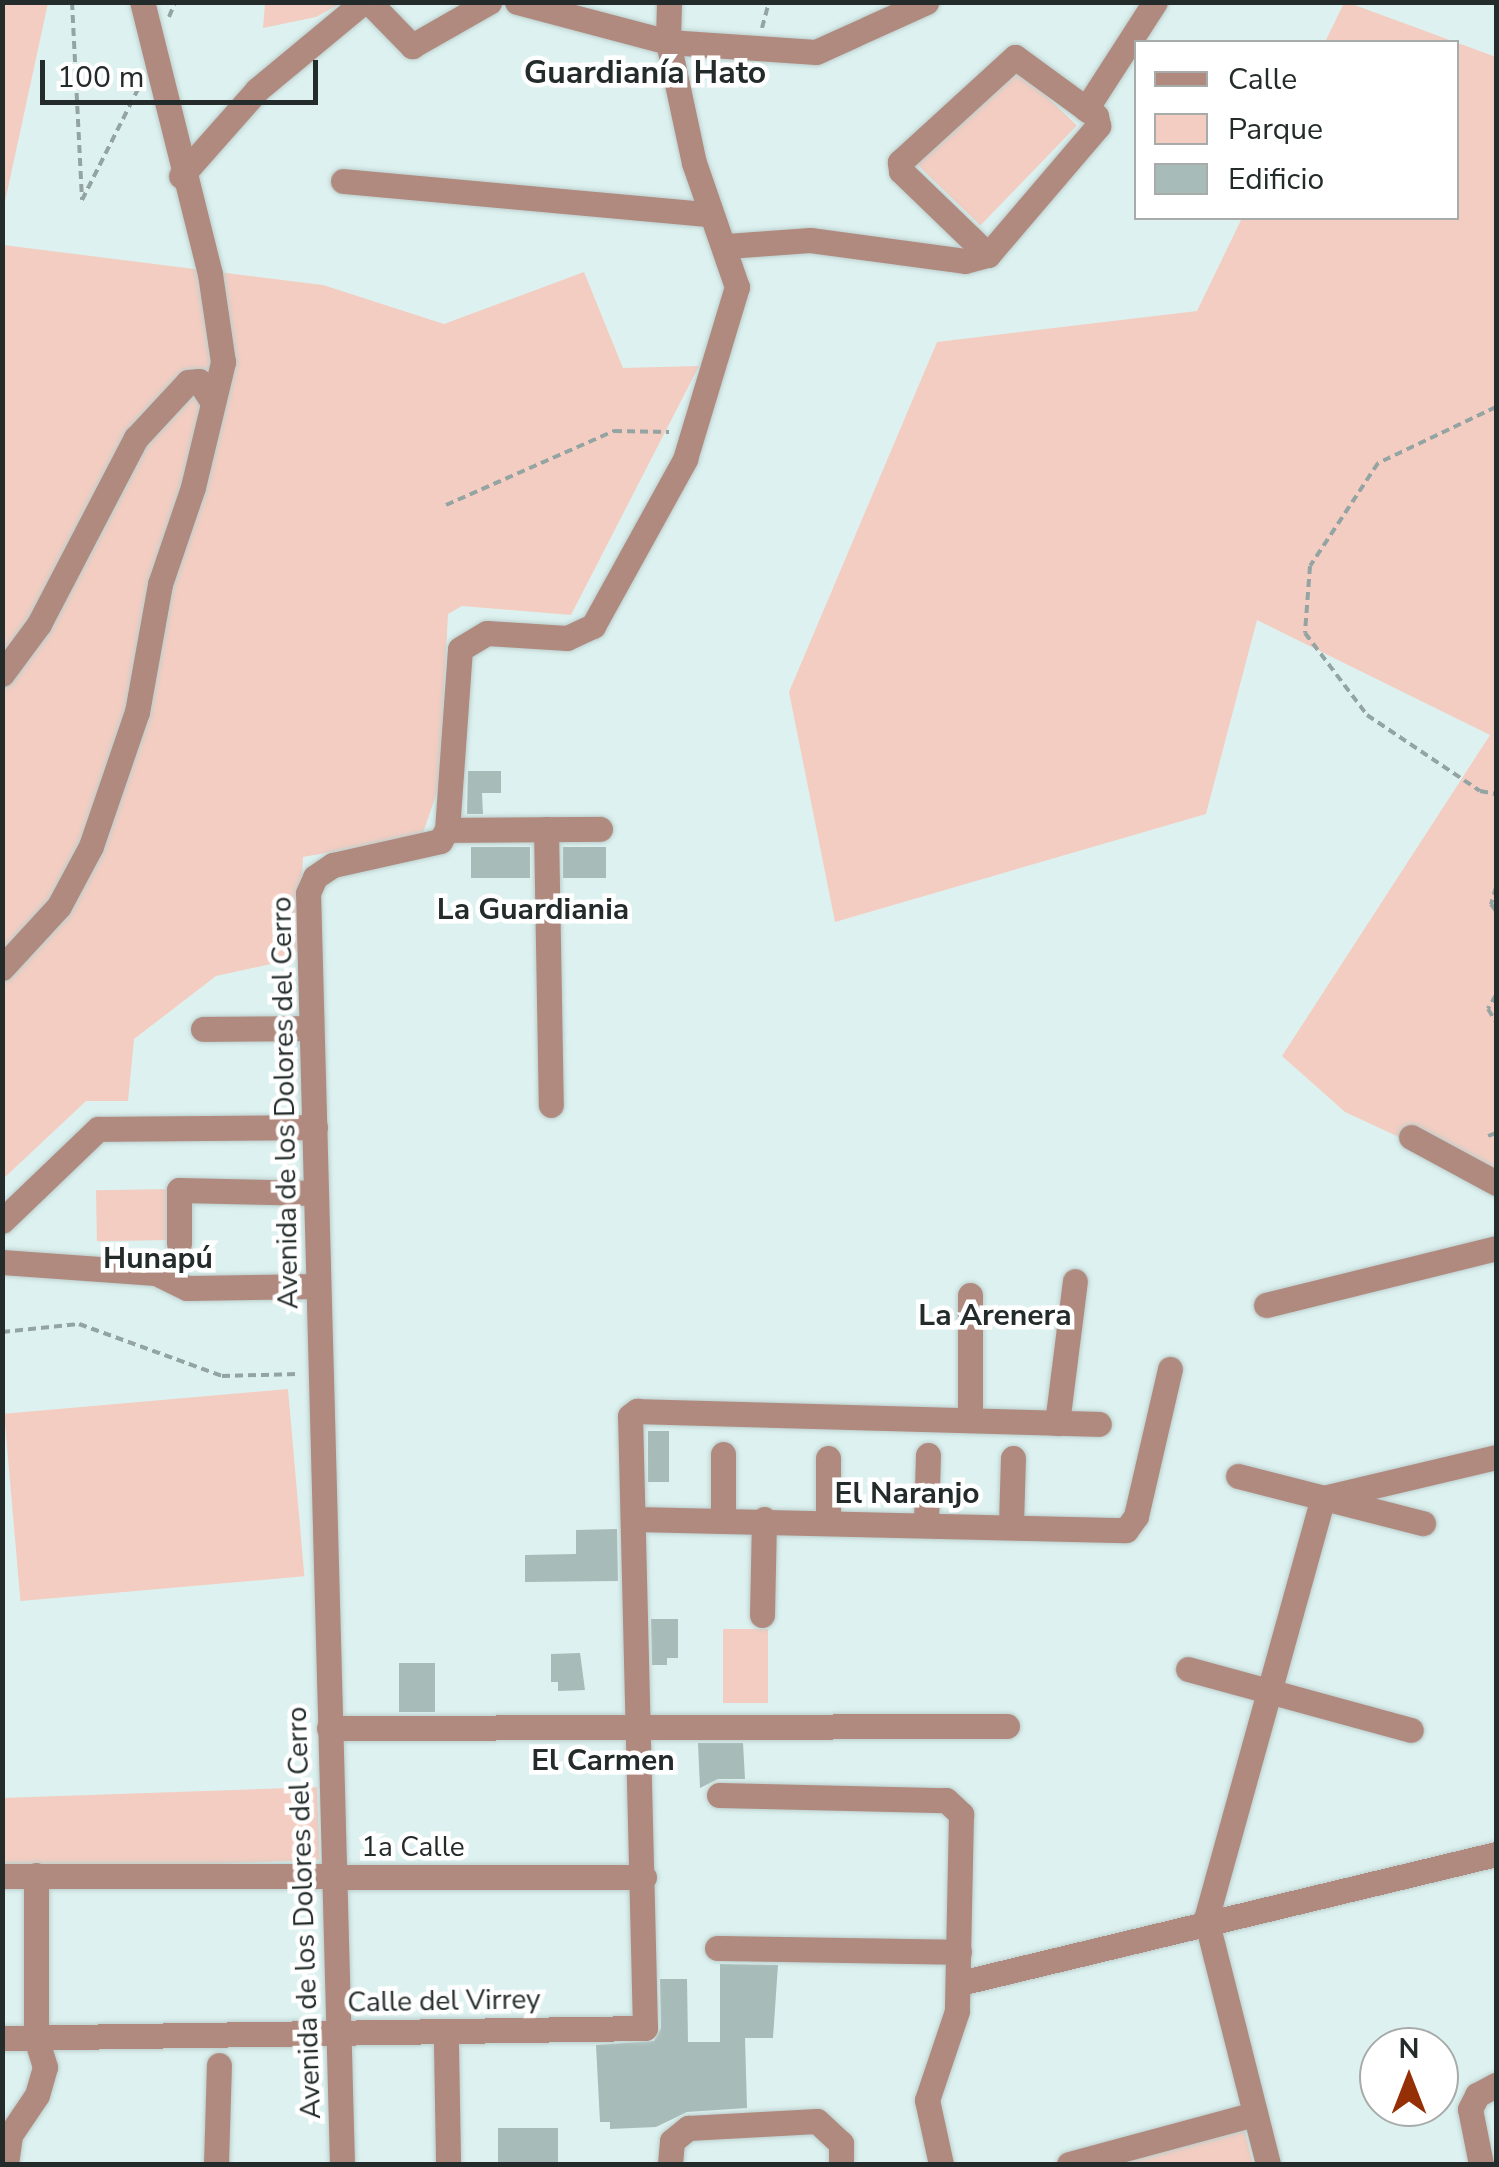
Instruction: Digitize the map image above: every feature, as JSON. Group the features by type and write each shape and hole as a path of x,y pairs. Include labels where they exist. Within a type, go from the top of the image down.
{"street":[{"path":"2,968 59,906 91,846 136,712 160,584 193,487 223,362 216,311 142,2"},
{"path":"181,176 257,90 366,2 412,46 489,2"},
{"path":"516,2 668,42 828,49 926,2"},
{"path":"600,829 446,830 460,649 487,633 567,638 593,626 694,433 738,287 727,246 709,214 668,42 668,2"},
{"path":"1086,108 1155,2"},
{"path":"727,246 810,240 965,261 988,255 1096,132 1098,122 1086,108 1008,58 900,162 902,171 988,255"},
{"path":"343,181 709,214"},
{"path":"2,674 38,624 136,438 188,382 199,381 212,401"},
{"path":"546,829 551,1105"},
{"name":"Avenida de los Dolores del Cerro","path":"342,2164 307,901 316,877 333,865 424,849 446,830"},
{"path":"203,1030 311,1028"},
{"path":"2,1222 98,1130 314,1127"},
{"path":"1411,1138 1496,1184"},
{"path":"178,1243 179,1190 316,1193"},
{"path":"1266,1305 1496,1248"},
{"path":"2,1262 156,1273 187,1288 318,1286"},
{"path":"1057,1423 1076,1280"},
{"path":"970,1295 970,1420"},
{"path":"635,1520 828,1520 1126,1530 1134,1525 1170,1369"},
{"path":"644,1877 635,1520 628,1424 637,1411 1099,1424"},
{"path":"724,1454 724,1519"},
{"path":"926,1522 928,1455"},
{"path":"1323,1498 1496,1457"},
{"path":"828,1458 828,1520"},
{"path":"1011,1524 1013,1458"},
{"path":"1238,1476 1424,1523"},
{"path":"1268,2164 1206,1919 1323,1498"},
{"path":"762,1614 764,1519"},
{"path":"1188,1669 1411,1730"},
{"path":"329,1728 640,1724 1007,1726"},
{"path":"719,1795 953,1804 964,1827 960,1983 940,2074 927,2100 941,2164"},
{"path":"960,1983 1206,1919 1496,1854"},
{"name":"1a Calle","path":"2,1876 644,1877"},
{"path":"6,2164 15,2124 44,2078 36,2038 36,1876"},
{"name":"Calle del Virrey","path":"2,2038 646,2028 644,1877"},
{"path":"716,1948 959,1952"},
{"path":"446,2045 448,2164"},
{"path":"216,2164 219,2065"},
{"path":"1481,2164 1470,2109 1477,2095 1496,2085"},
{"path":"1069,2164 1254,2114"},
{"path":"670,2164 672,2141 688,2128 817,2121 841,2142 841,2164"}],"path":[{"path":"72,2 82,200 155,54"},
{"path":"168,20 174,2"},
{"path":"756,47 769,2"},
{"path":"1496,407 1378,464 1310,566 1306,633 1367,716 1480,790 1496,794"},
{"path":"446,506 614,430 694,433"},
{"path":"1496,887 1491,904 1496,912"},
{"path":"1496,995 1488,1008 1496,1022"},
{"path":"1488,1136 1496,1133"},
{"path":"2,1332 79,1324 222,1376 319,1374"}],"green space":[{"path":"265,2 342,3 316,17 263,28"},
{"path":"2,3 48,3 3,211"},
{"path":"1344,3 1349,3 1450,40 1326,40"},
{"path":"1459,43 1496,57 1496,1182 1345,1112 1282,1056 1490,735 1257,620 1206,814 835,922 789,692 937,342 1197,311 1241,220 1459,220"},
{"path":"1010,61 1077,126 980,226 913,161"},
{"path":"3,245 323,285 444,324 584,272 623,368 699,366 571,615 462,606 448,614 439,786 422,836 303,857 298,950 289,960 216,976 134,1039 128,1101 86,1101 3,1179"},
{"path":"172,1189 173,1240 97,1241 96,1190"},
{"path":"288,1389 304,1576 20,1601 4,1414"},
{"path":"723,1629 768,1629 768,1703 723,1703"},
{"path":"317,1787 320,1860 5,1871 2,1798"},
{"path":"1244,2128 1253,2164 1099,2164"}],"building":[{"path":"468,771 501,771 501,793 482,793 483,814 467,814"},
{"path":"471,847 530,847 530,878 471,878"},
{"path":"563,847 606,847 606,878 563,878"},
{"path":"648,1431 669,1431 669,1482 648,1482"},
{"path":"617,1529 618,1581 525,1582 525,1555 576,1554 576,1530"},
{"path":"651,1619 678,1619 678,1658 667,1658 667,1665 652,1665"},
{"path":"580,1653 585,1690 558,1691 558,1682 551,1682 551,1654"},
{"path":"399,1663 435,1663 435,1712 399,1712"},
{"path":"698,1743 743,1743 745,1779 718,1779 700,1788"},
{"path":"720,1964 778,1965 773,2038 745,2038 747,2108 687,2112 656,2127 610,2129 610,2122 600,2122 596,2045 654,2041 661,2028 660,1979 687,1979 688,2042 720,2042"},
{"path":"498,2128 558,2128 558,2164 498,2164"}],"district":[{"name":"Guardianía Hato","path":"645,73"},
{"name":"La Guardiania","path":"533,910"},
{"name":"Hunapú","path":"158,1259"},
{"name":"La Arenera","path":"995,1316"},
{"name":"El Naranjo","path":"907,1494"},
{"name":"El Carmen","path":"603,1761"}]}
